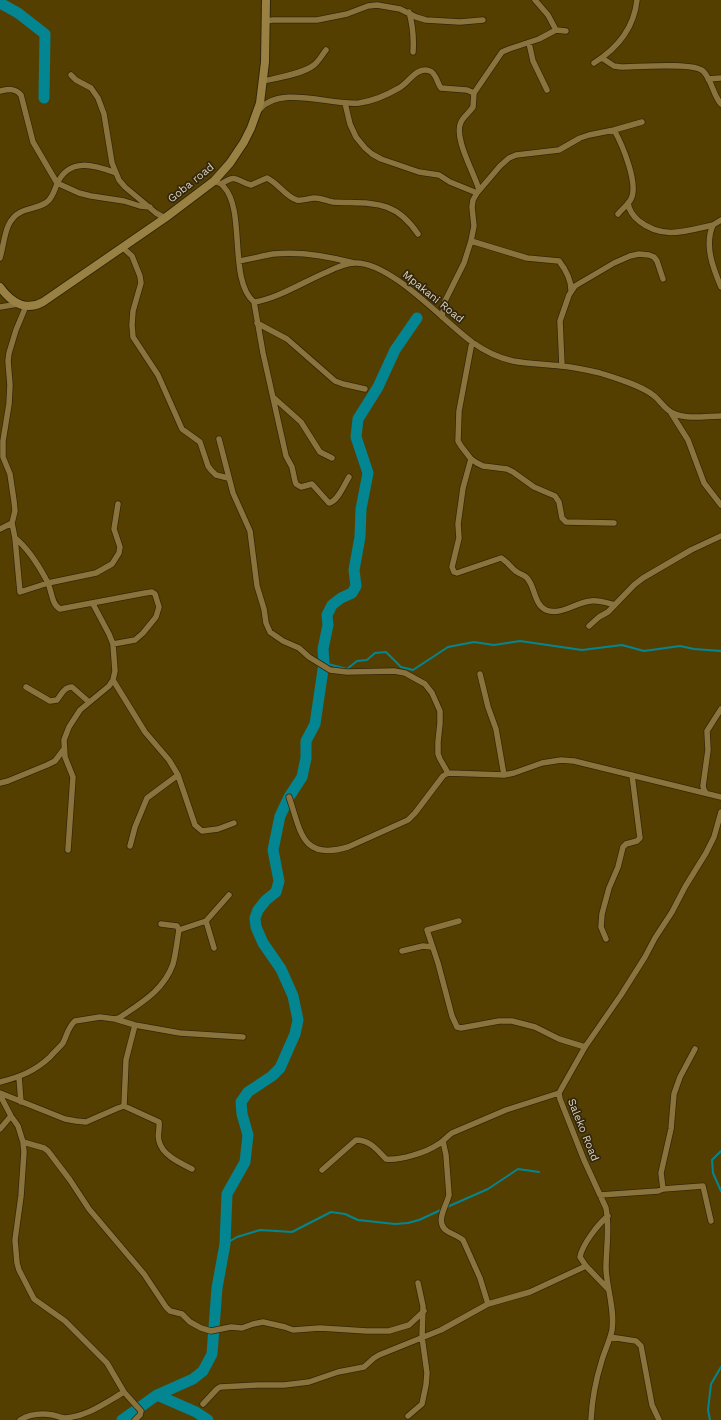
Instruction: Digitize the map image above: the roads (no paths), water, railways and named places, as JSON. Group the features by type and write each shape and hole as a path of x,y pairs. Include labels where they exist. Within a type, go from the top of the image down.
{"street":[{"name":"Goba road","path":"22,305 34,306 43,302 217,182 241,147 251,128 260,103 265,62 266,0"},
{"path":"535,0 548,15 556,30"},
{"path":"594,63 602,58 620,41 629,29 634,18 637,0"},
{"path":"266,21 317,20 347,14 368,6 377,5 392,7 409,12 416,17 426,20 460,22 483,20"},
{"path":"409,12 413,25 413,52"},
{"path":"478,192 478,183 471,170 459,129 463,119 473,107 474,93 502,52 529,43 556,30 566,31"},
{"path":"529,43 533,61 547,90"},
{"path":"263,81 311,67 320,59 326,50"},
{"path":"602,58 614,66 620,67 690,66 698,68 704,72 717,100 721,104"},
{"path":"256,114 264,104 283,99 305,97 344,103 365,102 384,96 400,88 414,75 425,70 431,71 434,74 441,88 446,90 461,89 474,93"},
{"path":"71,75 76,80 91,88 98,98 104,114 112,163 116,173 125,187 156,213 165,218"},
{"path":"708,79 721,78"},
{"path":"0,91 12,89 21,94 33,142 57,183 79,193 150,207"},
{"path":"344,103 350,124 356,137 364,148 372,154 381,159 419,172 439,175 454,184 478,192"},
{"path":"442,317 445,301 464,263 471,241 474,226 472,206 478,192 494,172 509,158 523,153 559,150 589,134 614,130 642,122"},
{"path":"614,130 626,155 633,186 631,198 618,214"},
{"path":"0,258 7,227 11,219 20,212 46,203 52,197 57,183 63,173 80,165 90,164 116,173"},
{"path":"217,182 230,178 236,178 251,185 267,178 274,181 296,200 314,198 333,202 383,205 410,222 418,234"},
{"path":"217,182 225,188 233,207 239,261 244,284 249,297 254,302 257,323 286,456 292,467 296,484 305,488 312,484 329,503 331,503 335,500 349,477"},
{"path":"628,203 628,209 635,218 643,224 662,232 680,232 713,225 721,220"},
{"path":"713,225 708,240 710,256 721,287"},
{"path":"471,241 527,258 559,261 568,274 571,283 571,290 560,321 562,366"},
{"path":"122,247 132,256 140,276 141,283 133,311 133,337 158,375 182,429 200,442 208,466 211,470 216,474 228,478"},
{"name":"Mpakani Road","path":"239,261 274,254 295,253 331,257 373,267 393,277 417,295 472,342 497,355 526,363 562,366 600,374 646,390 655,396 671,413 688,440 704,483 721,505"},
{"path":"571,290 581,282 614,263 639,254 654,257 657,261 662,279"},
{"path":"254,302 271,297 342,266 356,263"},
{"path":"0,287 5,294 22,305"},
{"path":"0,307 22,305"},
{"path":"22,305 9,353 8,361 10,390 2,457 10,474 14,501 15,511 12,524 15,538 20,592 48,583 96,573 112,564 119,553 120,547 114,529 118,504"},
{"path":"257,323 287,339 335,381 365,389"},
{"path":"472,342 461,398 458,432 458,441 461,446 472,459 483,466 501,468 513,472 534,487 555,496 559,502 562,518 566,522 614,523"},
{"path":"273,397 301,422 320,452 332,458"},
{"path":"671,413 687,416 721,416"},
{"path":"219,439 228,478 238,507 250,531 257,586 268,629 277,637 299,648 318,663 330,670 346,672 394,671 405,673 425,684 432,693 440,711 438,754 448,773"},
{"path":"472,459 463,488 458,524 459,538 452,566 454,572 457,573 501,558 516,572 528,579 536,597 545,610 553,611 571,608 592,600 615,605"},
{"path":"0,529 12,524"},
{"path":"590,626 595,619 608,612 642,578 691,550 721,536"},
{"path":"15,538 22,543 30,553 48,583 54,604 60,610 145,593 152,592 155,594 159,608 156,617 143,633 135,640 113,644"},
{"path":"68,850 73,777 65,758 64,740 69,727 80,710 109,686 113,680 115,671 113,644 93,604"},
{"path":"480,674 486,700 496,729 504,775"},
{"path":"113,680 145,732 169,760 178,775 195,825 198,829 202,831 218,829 234,823"},
{"path":"26,687 50,701 57,700 64,690 68,687 72,687 89,702"},
{"path":"706,793 703,786 708,750 707,731 721,709"},
{"path":"0,783 48,765 55,761 64,748"},
{"path":"289,797 304,839 316,848 326,851 339,850 358,844 408,820 443,776 448,773 504,775 518,772 542,763 562,760 574,761 721,797"},
{"path":"130,846 135,827 147,798 178,775"},
{"path":"606,939 601,927 602,914 609,888 618,867 623,847 629,842 640,840 632,775"},
{"name":"Saleko Road","path":"591,1420 596,1383 612,1329 606,1269 608,1216 606,1208 584,1160 559,1093 585,1047 621,995 672,912 714,837 721,812"},
{"path":"179,930 206,921 229,895"},
{"path":"206,921 214,948"},
{"path":"459,921 427,930 438,963 452,1016 457,1027 461,1028 499,1021 512,1021 534,1027 585,1047"},
{"path":"161,924 177,926 179,930"},
{"path":"115,1019 119,1018 148,998 162,983 173,962 179,930"},
{"path":"402,951 429,945 432,947"},
{"path":"0,1082 19,1077 41,1065 62,1043 67,1032 75,1021 80,1019 100,1017 180,1033 244,1036"},
{"path":"124,1106 126,1060 135,1025"},
{"path":"663,1189 661,1168 671,1129 674,1094 680,1078 695,1050"},
{"path":"19,1077 21,1102"},
{"path":"322,1170 356,1140 373,1145 386,1159 390,1160 399,1158 432,1148 452,1133 506,1110 559,1093"},
{"path":"0,1094 65,1119 86,1122 124,1106 159,1122 159,1140 164,1152 192,1169"},
{"path":"0,1094 18,1126 23,1142 24,1152 21,1196 15,1240 17,1263 34,1299 65,1321 107,1363 124,1392 141,1411 140,1416 135,1420"},
{"path":"0,1129 11,1116"},
{"path":"442,1141 446,1155 448,1195 448,1200 443,1209 443,1227 445,1230 463,1240 480,1278 488,1304"},
{"path":"23,1142 44,1148 48,1151 86,1204 139,1268 166,1307 170,1311 182,1314 190,1322 201,1328 206,1330 231,1327 242,1328 263,1322 293,1330 320,1328 389,1331 413,1323 424,1311"},
{"path":"600,1195 703,1186 711,1221"},
{"path":"608,1216 597,1227 581,1253 581,1259 586,1266 608,1289"},
{"path":"203,1404 216,1389 220,1387 302,1383 320,1379 338,1372 360,1369 374,1358 448,1327 488,1304 530,1292 586,1266"},
{"path":"408,1416 422,1404 426,1385 427,1362 422,1337 424,1311 418,1284"},
{"path":"610,1337 636,1341 641,1346 652,1404 659,1420"},
{"path":"20,1420 39,1414 64,1418 91,1412 124,1392"}],"waterway":[{"path":"0,3 18,13 45,34 44,98"},
{"path":"122,1420 157,1395 193,1379 203,1371 212,1354 217,1288 225,1244 227,1194 245,1162 248,1135 242,1114 241,1102 248,1092 272,1076 280,1068 295,1034 298,1020 293,996 281,969 263,943 256,927 255,918 258,910 266,900 276,892 279,881 273,850 280,816 289,797 302,777 306,758 306,741 315,724 324,663 323,649 328,625 327,615 332,605 341,598 352,593 356,586 354,570 360,537 361,509 368,473 356,437 358,419 378,387 395,350 417,318"},
{"path":"324,663 347,669 357,661 367,660 375,653 386,652 401,667 413,670 448,647 474,642 494,645 520,641 582,650 622,645 644,651 680,646 694,649 721,651"},
{"path":"721,1151 712,1160 713,1173 721,1191"},
{"path":"447,1207 488,1189 518,1169 539,1172"},
{"path":"225,1244 237,1237 260,1230 292,1232 331,1212 345,1214 358,1220 395,1224 419,1220 443,1209"},
{"path":"710,1420 708,1410 711,1384 721,1367"},
{"path":"157,1395 196,1412 208,1420"}]}
